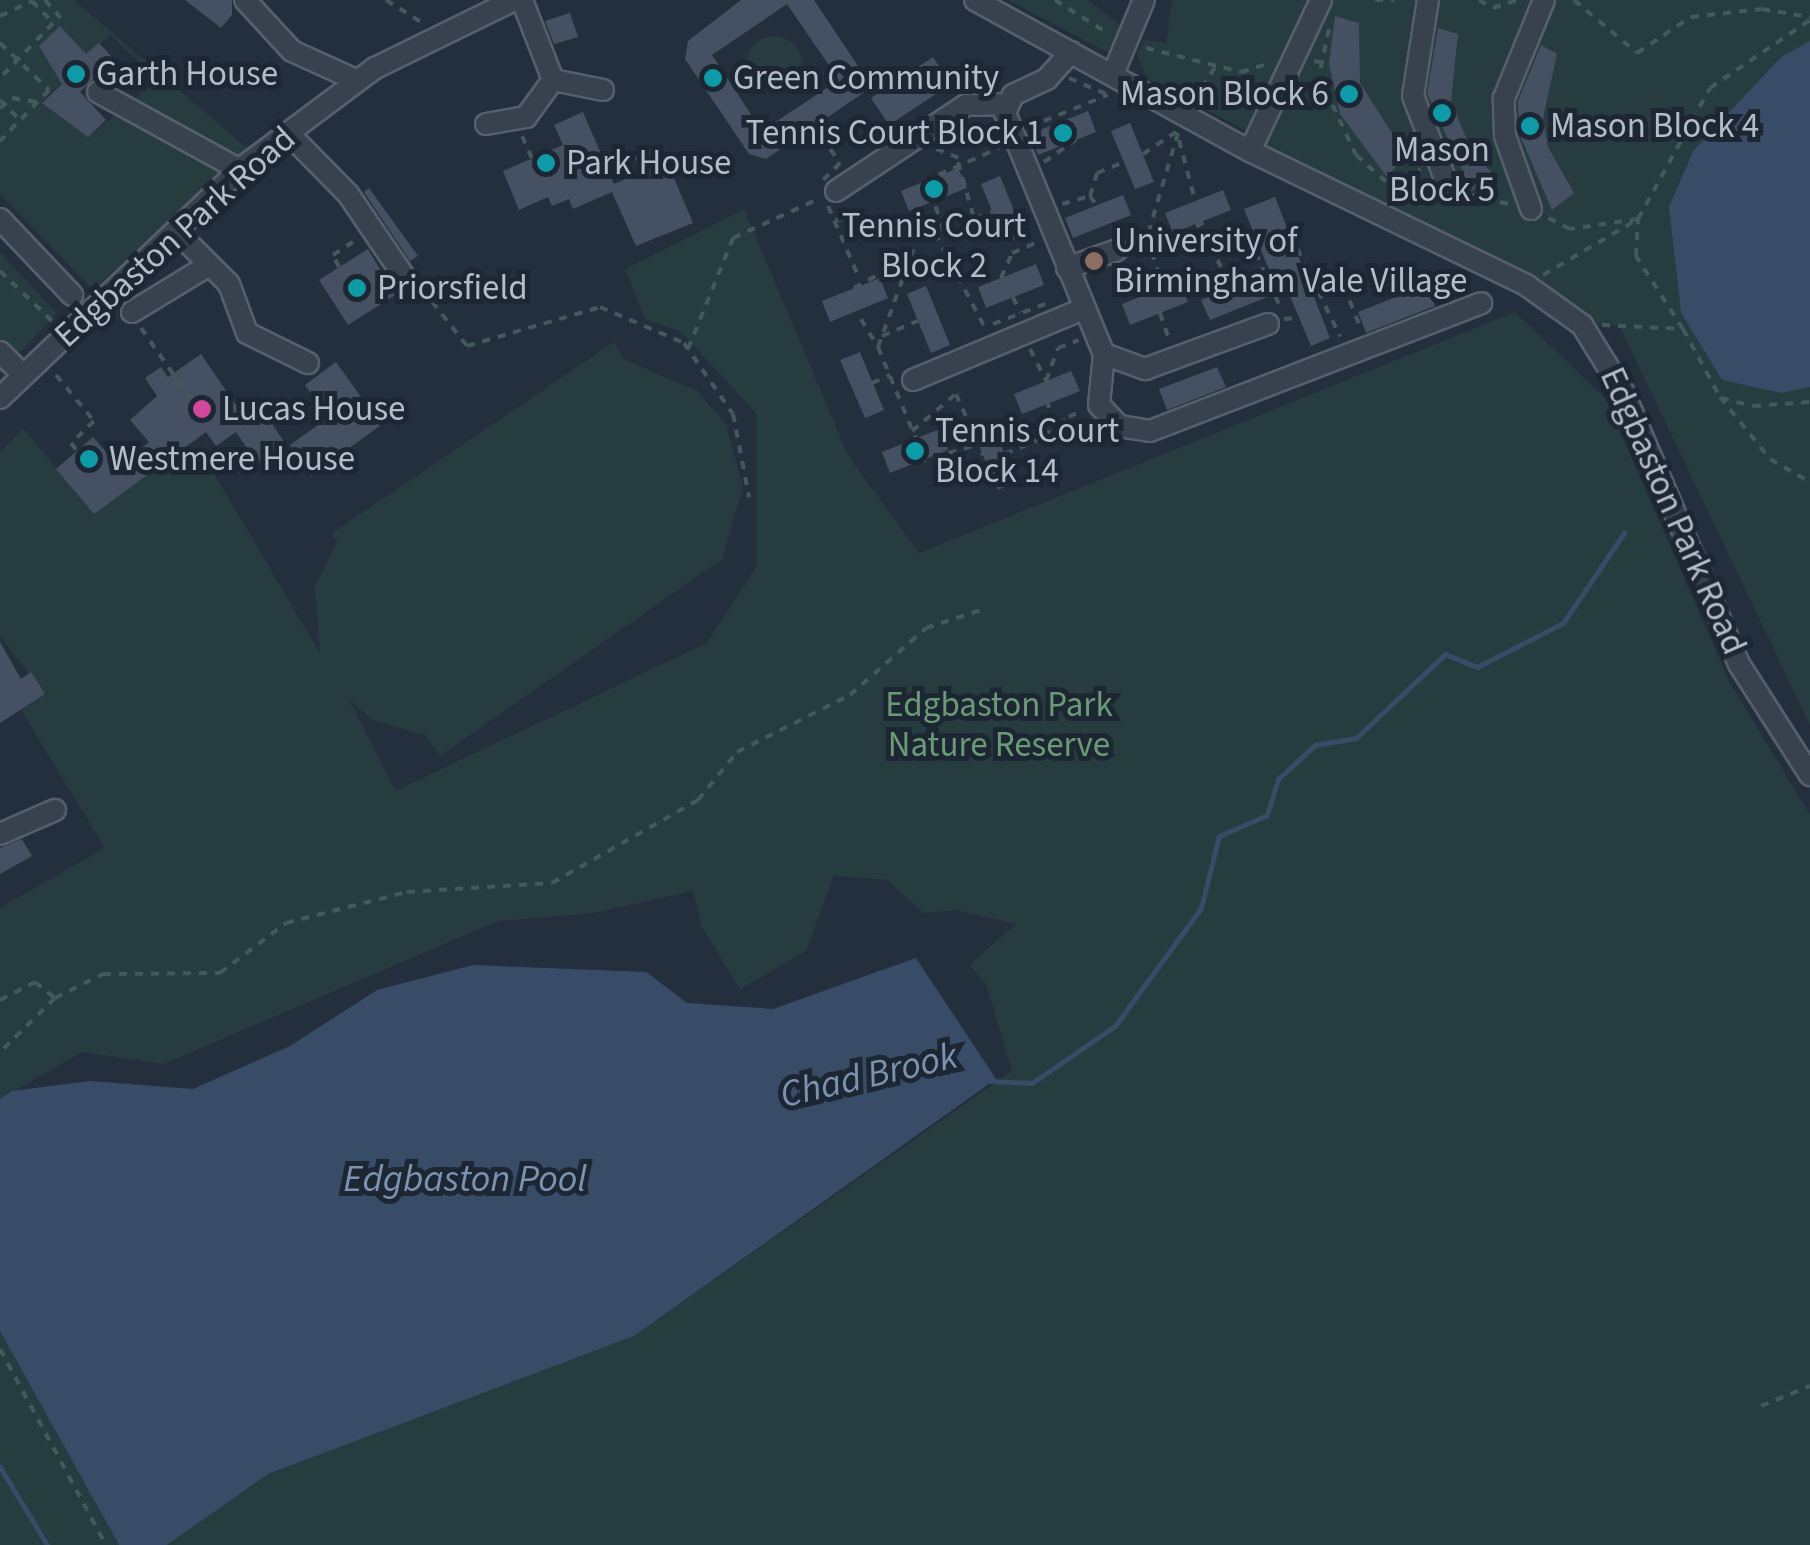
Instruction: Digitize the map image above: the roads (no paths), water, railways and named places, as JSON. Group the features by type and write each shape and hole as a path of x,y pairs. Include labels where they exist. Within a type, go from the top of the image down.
{"street":[{"path":"246,0 292,50 358,81"},
{"name":"Edgbaston Park Road","path":"0,398 240,170 358,81 436,32 514,0"},
{"path":"522,0 553,80"},
{"name":"Edgbaston Park Road","path":"974,0 1113,74 1180,126 1250,152 1526,285 1582,325 1624,393 1739,664 1810,775"},
{"path":"1113,74 1144,0"},
{"path":"1428,0 1413,84 1432,161 1450,191"},
{"path":"1531,209 1505,136 1504,98 1544,0"},
{"path":"1250,152 1292,56 1326,7"},
{"path":"830,194 966,105 1005,104 1071,52"},
{"path":"553,80 604,90"},
{"path":"486,124 516,122 553,80"},
{"path":"98,92 240,170"},
{"path":"1005,104 1008,141 1026,170 1080,310 1104,354 1099,402 1120,426 1150,431 1371,352 1481,303"},
{"path":"288,133 372,230 405,278"},
{"path":"0,220 72,295"},
{"path":"176,230 229,284 247,333 308,364"},
{"path":"1066,268 1117,250"},
{"path":"114,290 133,315 208,265"},
{"path":"914,380 1080,310"},
{"path":"1104,354 1145,369 1177,361 1276,321"},
{"path":"0,352 22,374"},
{"path":"41,358 56,375"},
{"path":"0,834 55,810"}],"water":[{"path":"1810,41 1810,387 1781,393 1722,380 1681,313 1669,207 1693,151 1781,57"},
{"name":"Edgbaston Pool","path":"916,958 996,1079 634,1336 268,1474 167,1545 119,1545 0,1331 0,1099 12,1091 90,1081 193,1089 290,1046 377,990 473,965 646,972 687,1003 773,1009"}],"waterway":[{"name":"Chad Brook","path":"988,1081 1032,1083 1115,1026 1201,908 1219,836 1267,815 1278,779 1315,745 1356,738 1445,654 1477,667 1563,623 1624,533"},
{"path":"0,1467 47,1545"}],"place":[{"name":"Garth House","path":"76,74"},
{"name":"Green Community","path":"713,78"},
{"name":"Mason Block 6","path":"1349,94"},
{"name":"Mason Block 5","path":"1442,113"},
{"name":"Mason Block 4","path":"1530,126"},
{"name":"Tennis Court Block 1","path":"1063,133"},
{"name":"Park House","path":"546,163"},
{"name":"Tennis Court Block 2","path":"934,189"},
{"name":"University of Birmingham Vale Village","path":"1094,261"},
{"name":"Priorsfield","path":"357,288"},
{"name":"Lucas House","path":"202,409"},
{"name":"Tennis Court Block 14","path":"915,451"},
{"name":"Westmere House","path":"89,459"}],"park label":[{"name":"Edgbaston Park Nature Reserve","path":"999,725"}]}
